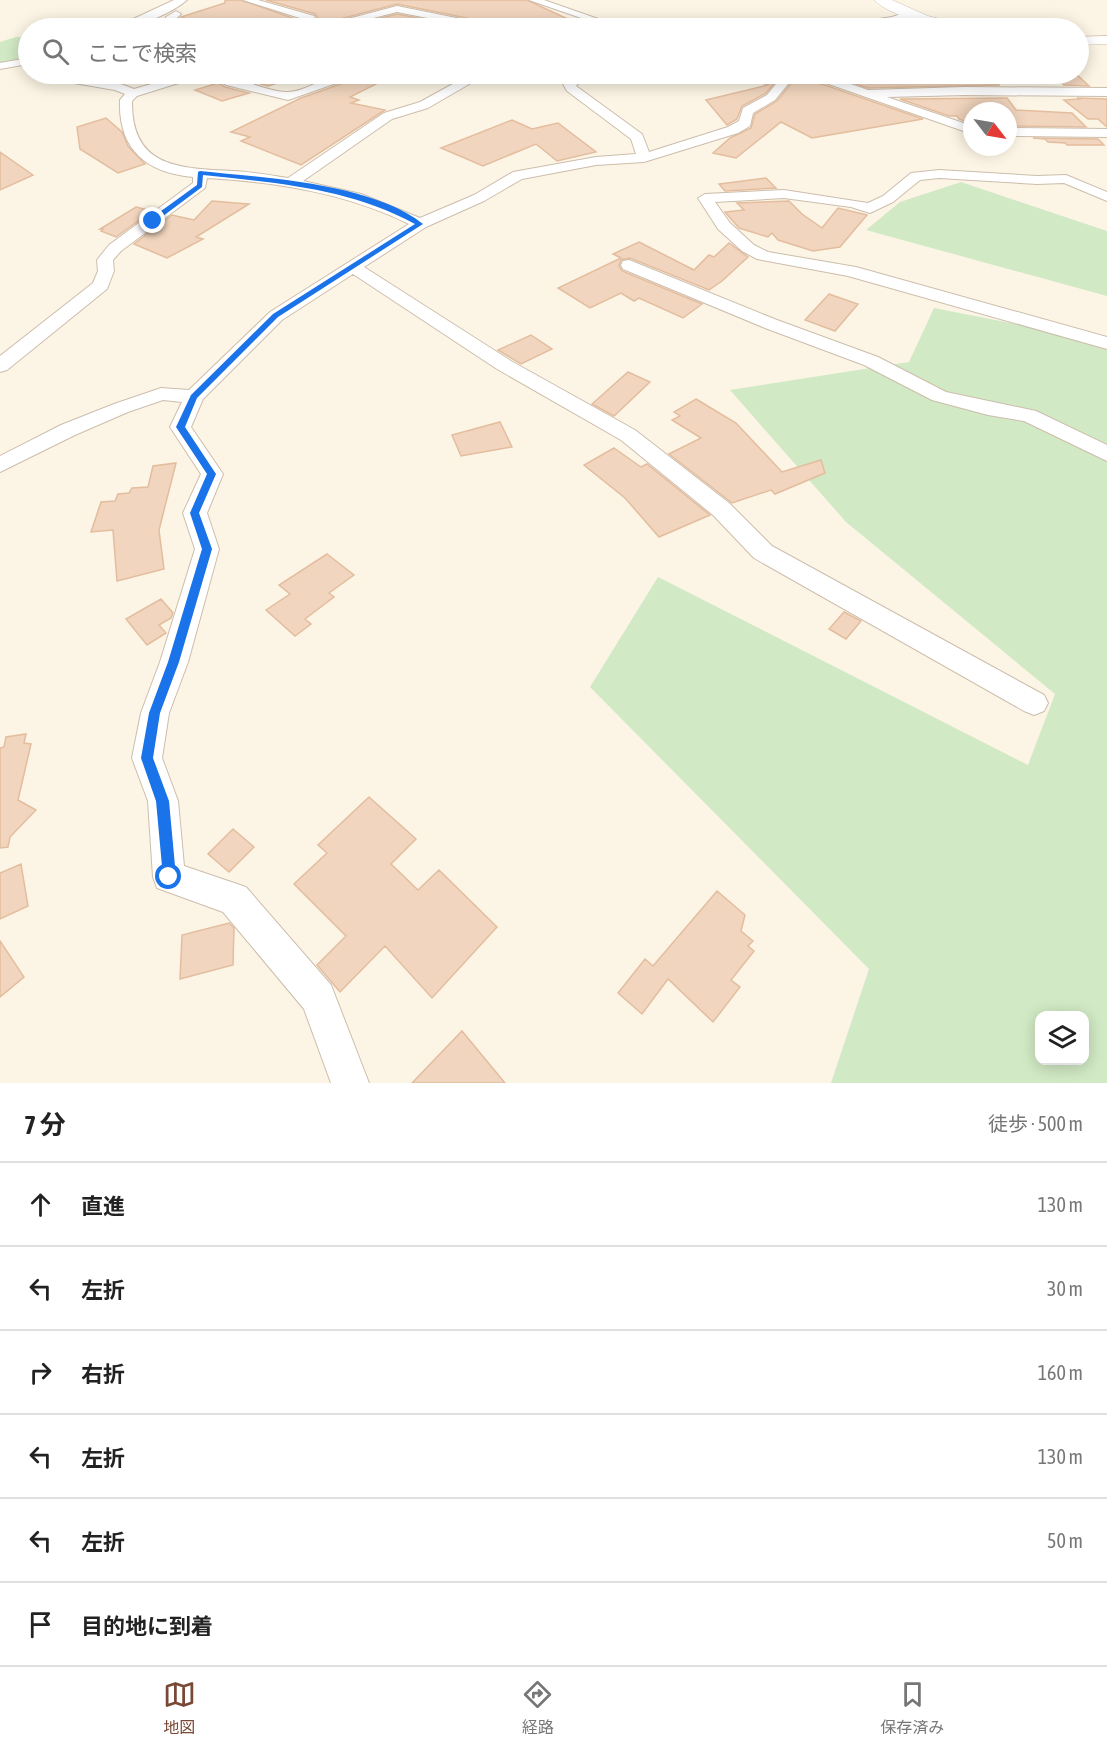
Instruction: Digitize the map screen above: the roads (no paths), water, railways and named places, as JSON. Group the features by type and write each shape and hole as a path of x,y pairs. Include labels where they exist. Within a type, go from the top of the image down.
{"street":[{"path":"146,18 182,0"},
{"path":"248,0 310,18"},
{"path":"363,18 395,10 411,0"},
{"path":"534,0 589,18"},
{"path":"881,0 924,18"},
{"path":"395,10 438,18"},
{"path":"171,18 177,14"},
{"path":"902,18 910,14"},
{"path":"1089,41 1107,40"},
{"path":"0,66 18,63"},
{"path":"98,84 118,87 134,93"},
{"path":"164,84 134,93 126,100 126,123 134,141 156,164 200,172 292,182 354,196 393,209 420,224"},
{"path":"238,84 309,101"},
{"path":"288,96 323,84"},
{"path":"292,182 388,116 424,105 461,84"},
{"path":"569,84 571,88 637,137 644,158"},
{"path":"350,1083 318,998 234,899 169,877 162,801 147,758 155,713 174,662 207,549 195,513 212,474 180,427 194,397 276,316 420,224 479,198 518,175 596,161 644,158 732,130 745,123 747,111 771,97 780,84"},
{"path":"839,84 963,127"},
{"path":"867,94 954,91 1107,92"},
{"path":"897,106 944,106"},
{"path":"1017,132 1107,133"},
{"path":"0,366 101,285 106,271 105,260 115,248 200,185 200,172"},
{"path":"1107,197 1066,179 1037,180 939,174 916,176 888,199 870,208 852,203 784,194 705,198 724,226 748,248 763,256 850,271 1107,343"},
{"path":"351,266 504,365 628,435 721,509 764,552 1034,703"},
{"path":"629,266 771,324 871,361 939,396 988,409 1029,416 1107,454"},
{"path":"0,465 68,430 161,394 194,397"}]}
